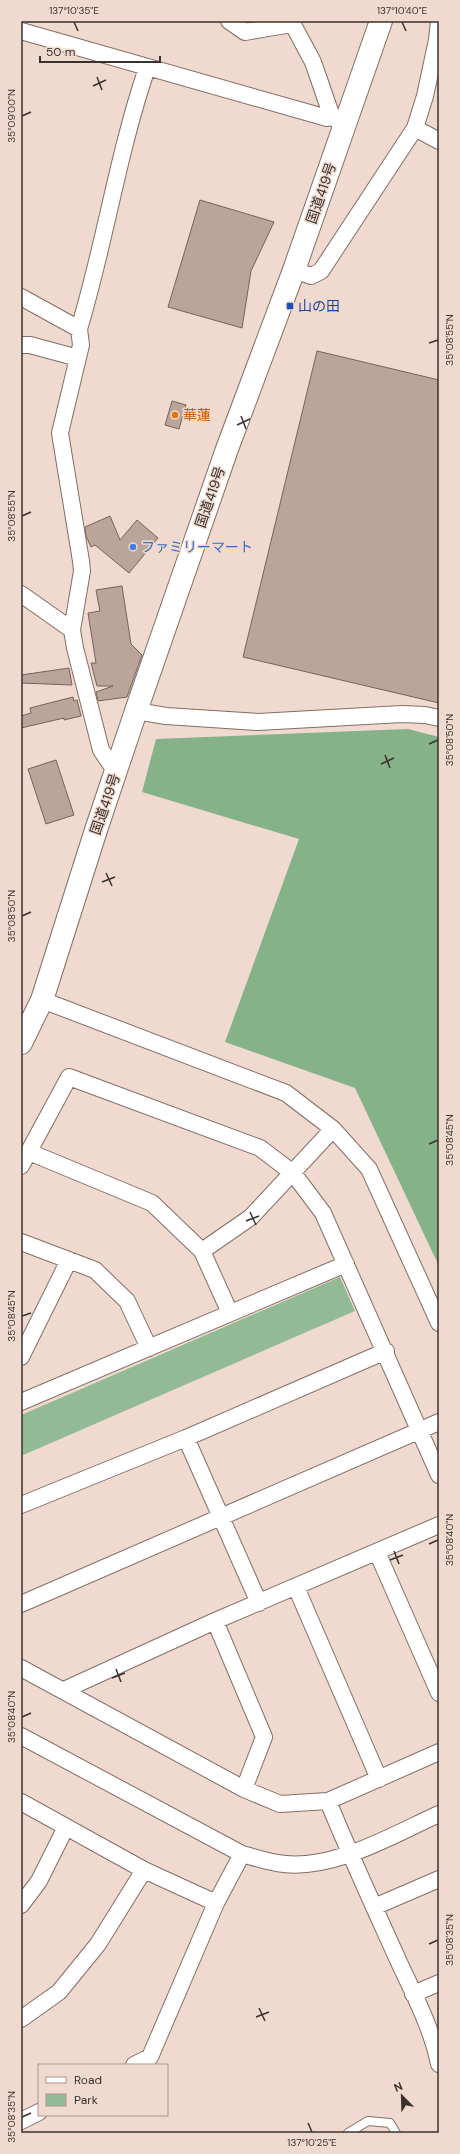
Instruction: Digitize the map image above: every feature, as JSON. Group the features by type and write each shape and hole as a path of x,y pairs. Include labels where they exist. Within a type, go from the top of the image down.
{"highway":[{"name":"国道419号","path":"21,1043 42,1000 136,712 227,449 294,270 338,121 381,21"}],"street":[{"path":"229,21 245,32 292,22 313,62 338,121"},
{"path":"294,270 311,276 321,271 415,128 436,47 439,21"},
{"path":"21,31 338,121"},
{"path":"116,772 101,750 75,648 72,630 82,571 73,503 60,443 60,433 81,345 79,329 94,278 138,93 147,68"},
{"path":"415,128 439,141"},
{"path":"21,297 79,329"},
{"path":"21,345 30,345 78,358"},
{"path":"21,594 72,630"},
{"path":"136,712 166,716 258,722 402,714 425,715 439,718"},
{"path":"42,1000 286,1093 333,1129 369,1169 439,1323"},
{"path":"21,1166 69,1077 260,1148 293,1173 323,1213 386,1351 439,1475"},
{"path":"202,1251 250,1217 333,1129"},
{"path":"29,1152 152,1203 202,1251 230,1313"},
{"path":"21,1242 95,1270 127,1301 149,1348"},
{"path":"21,1357 69,1260"},
{"path":"21,1402 346,1264"},
{"path":"21,1505 186,1438 386,1351"},
{"path":"21,1604 439,1422"},
{"path":"186,1438 259,1603"},
{"path":"64,1690 215,1621 439,1525"},
{"path":"377,1552 439,1693"},
{"path":"296,1587 379,1779"},
{"path":"215,1621 264,1737 244,1789"},
{"path":"21,1668 244,1789 280,1804 328,1801 439,1752"},
{"path":"21,1736 242,1854 278,1863 314,1863 350,1854 439,1814"},
{"path":"328,1801 350,1854 413,1994 437,2053 439,2064"},
{"path":"21,1802 144,1870 216,1903"},
{"path":"21,1905 39,1881 66,1827"},
{"path":"136,2064 150,2057 216,1903 242,1854"},
{"path":"21,2019 59,1992 98,1944 144,1870"},
{"path":"374,1907 439,1879"},
{"path":"413,1994 439,1983"},
{"path":"21,2120 38,2112"}],"lane":[{"path":"348,2133 368,2121 390,2123 396,2133"}],"green space":[{"path":"408,729 439,737 439,1266 355,1088 225,1042 299,839 142,792 156,739"},
{"path":"340,1277 355,1311 21,1456 21,1415"}],"building":[{"path":"200,200 274,222 251,271 242,328 168,307"},
{"path":"317,351 439,380 439,703 243,657"},
{"name":"華蓮","path":"172,401 186,405 179,429 165,425"},
{"path":"110,516 120,540 137,520 158,538 129,573 95,545 91,547 86,536 85,527"},
{"path":"122,586 131,644 142,655 127,697 98,701 96,692 113,686 97,686 91,663 96,663 88,613 100,611 96,590"},
{"path":"69,668 72,685 21,683 21,675"},
{"path":"73,697 74,701 77,700 81,716 64,720 64,718 21,728 21,716 31,713 30,708"},
{"path":"56,760 74,815 46,824 28,769"}],"place":[{"name":"山の田","path":"290,306"},
{"name":"華蓮","path":"175,415"},
{"name":"ファミリーマート","path":"133,547"}]}
